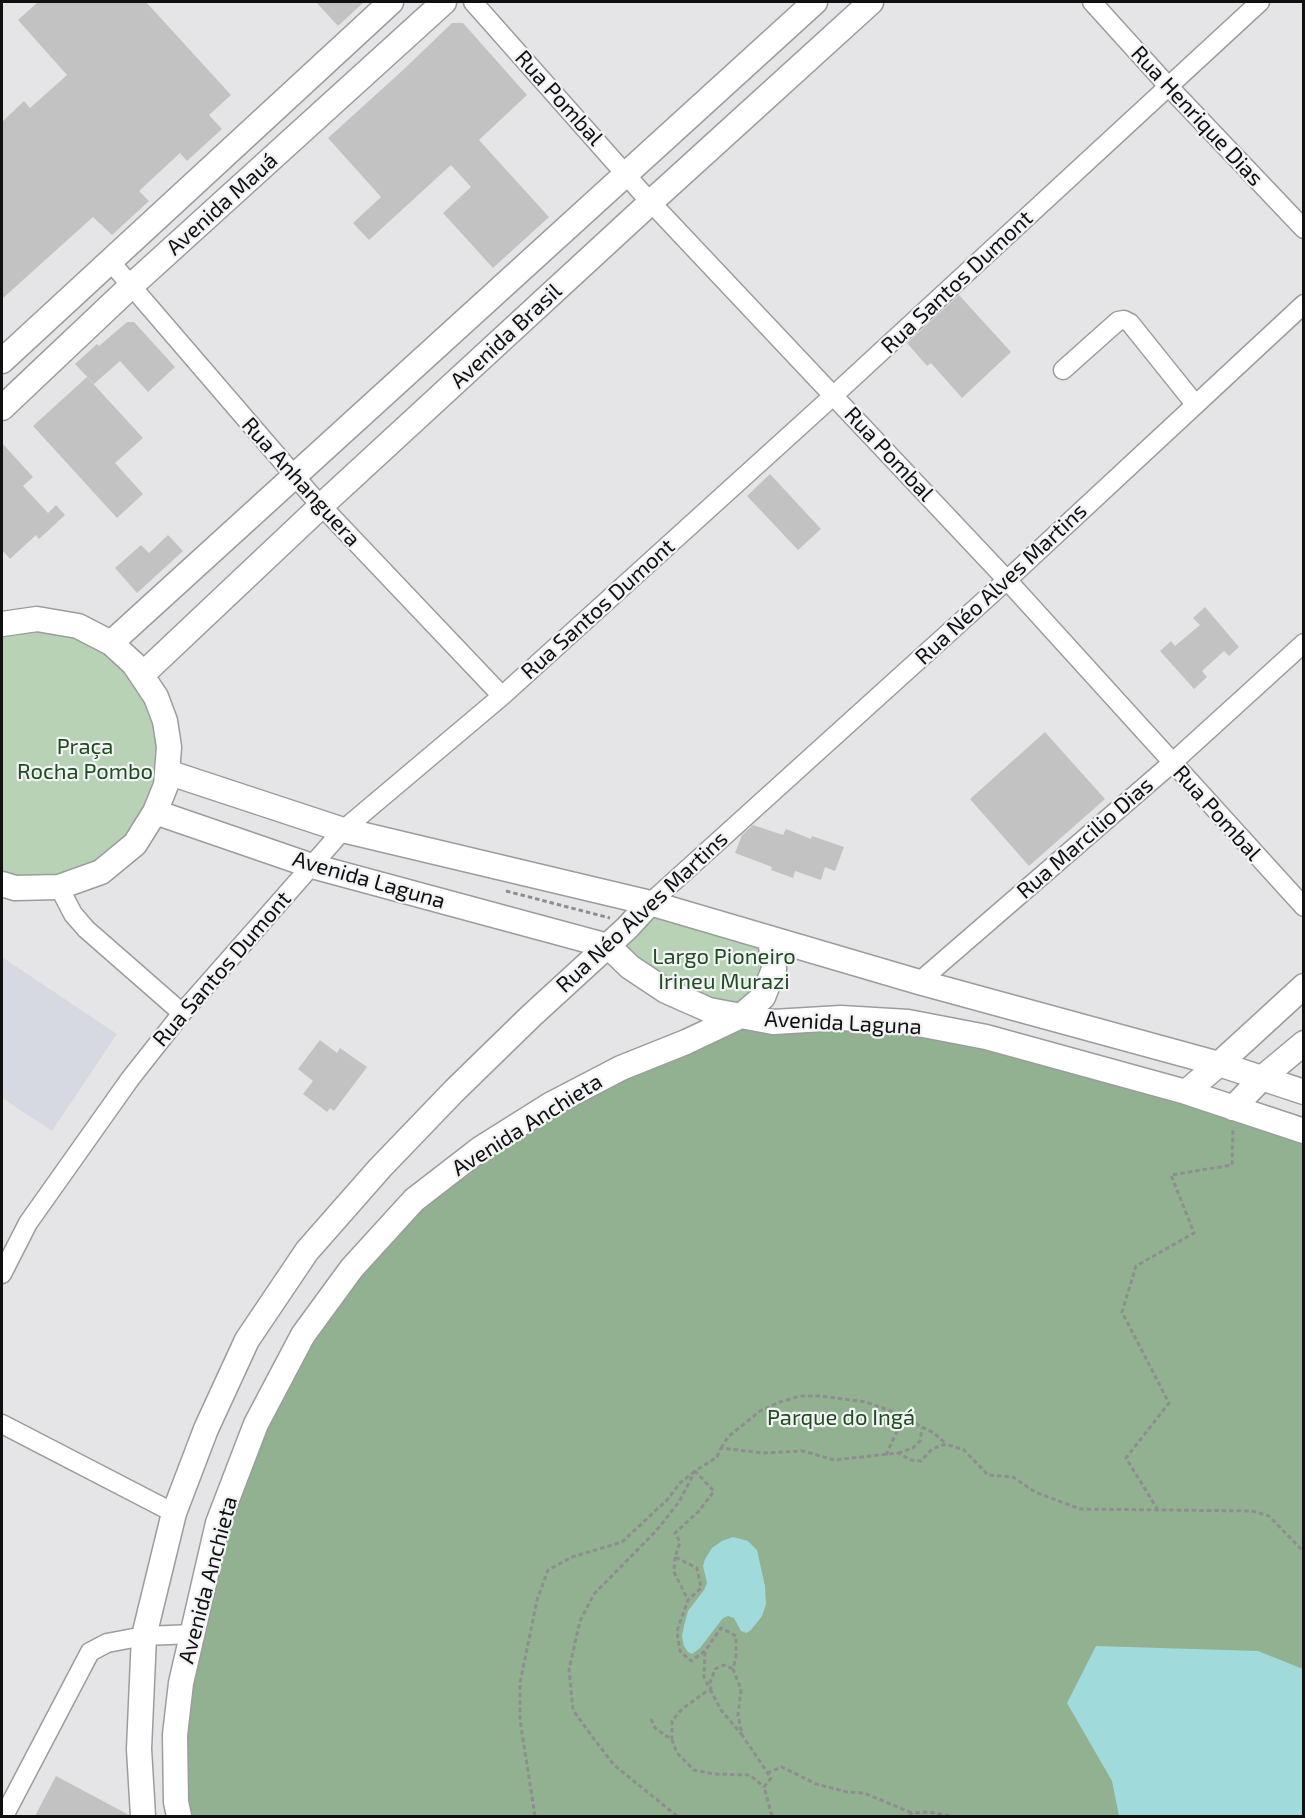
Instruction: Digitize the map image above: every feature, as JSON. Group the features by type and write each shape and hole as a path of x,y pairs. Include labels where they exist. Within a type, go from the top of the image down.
{"main road":[{"name":"Avenida Mauá","path":"2,360 108,260 391,2"},
{"name":"Avenida Mauá","path":"2,408 130,287 444,2"},
{"name":"Avenida Brasil","path":"111,643 815,2"},
{"name":"Avenida Brasil","path":"143,674 321,506 871,2"},
{"path":"2,624 37,619 78,626 111,643 143,674 156,697 165,721 169,747 166,785 155,812 135,844 100,872 59,887 15,888 2,884"},
{"name":"Avenida Laguna","path":"167,772 343,830 650,903 919,982 1219,1064 1304,1092"},
{"name":"Avenida Laguna","path":"155,812 312,866 608,946 630,967 666,991 709,1010 773,1022 841,1018 908,1022 986,1037 1186,1092 1304,1131"},
{"name":"Rua Néo Alves Martins","path":"144,1636 174,1513 206,1429 247,1340 308,1251 380,1168 454,1091 608,946 650,903"},
{"name":"Avenida Anchieta","path":"179,1816 176,1802 175,1735 181,1683 219,1523 256,1424 303,1335 352,1268 414,1200 480,1149 550,1105 621,1068 686,1042 741,1016 763,997 774,969 770,938"},
{"path":"1186,1092 1304,986"},
{"path":"1233,1108 1262,1078 1304,1043"},
{"name":"Avenida Anchieta","path":"143,1816 139,1749 144,1636"}],"street":[{"name":"Rua Pombal","path":"473,2 651,202 1007,580 1304,908"},
{"name":"Rua Henrique Dias","path":"1092,2 1304,229"},
{"name":"Rua Santos Dumont","path":"2,1274 28,1223 110,1105 182,1012 343,830 502,696 833,396 1260,2"},
{"name":"Rua Anhanguera","path":"108,260 321,506 502,696"},
{"name":"Rua Néo Alves Martins","path":"650,903 1007,580 1304,304"},
{"path":"1063,370 1118,321 1124,320 1130,323 1195,404"},
{"name":"Rua Marcilio Dias","path":"919,982 1172,763 1304,644"},
{"path":"59,887 73,914 86,929 182,1012"},
{"path":"2,1424 174,1513"},
{"path":"4,1816 90,1652 107,1643 144,1636 194,1634"}],"path":[{"path":"1158,1510 1126,1458 1169,1403 1122,1312 1136,1266 1194,1233 1171,1175 1232,1165 1233,1108"},
{"path":"536,1816 520,1720 520,1683 537,1600 548,1570 572,1557 622,1542 667,1500 680,1483 717,1457 728,1437 760,1412 780,1401 800,1396 820,1395 866,1402 891,1411 934,1432 946,1444 964,1450 988,1475 1013,1477 1035,1492 1080,1509 1252,1511 1269,1516 1304,1552"},
{"path":"886,1455 905,1419"},
{"path":"721,1448 763,1453 803,1451 834,1460 886,1455 913,1448 920,1441 922,1428"},
{"path":"898,1453 911,1460 921,1461 932,1449 946,1444"},
{"path":"688,1600 675,1572 675,1557 680,1542 675,1533 698,1512 714,1491 695,1472"},
{"path":"677,1816 614,1765 591,1735 573,1710 568,1669 580,1622 594,1594 656,1531 679,1502 695,1472"},
{"path":"675,1557 697,1568 701,1588 688,1600 677,1631 680,1651 691,1661 705,1651 721,1628 736,1636 734,1669 741,1689 738,1715 742,1735"},
{"path":"705,1651 704,1677 721,1710 742,1735 771,1778 764,1787"},
{"path":"711,1691 710,1683 716,1669 724,1665 734,1669"},
{"path":"711,1691 707,1691 682,1709 672,1721 672,1740 677,1753 694,1770 714,1774 750,1775 764,1787 772,1816"},
{"path":"651,1719 655,1728 672,1740"},
{"path":"767,1773 782,1767 816,1784 847,1792 864,1793 910,1815 929,1812 951,1816"}],"shaded area":[{"path":"2,957 117,1034 52,1131 2,1098"}],"green space":[{"name":"Praça Rocha Pombo","path":"2,624 78,626 156,697 166,785 101,872 2,884"},
{"name":"Largo Pioneiro Irineu Murazi","path":"650,903 770,938 774,969 741,1016 709,1010 608,946"},
{"name":"Parque do Ingá","path":"741,1016 908,1022 1303,1135 1303,1816 189,1816 183,1740 186,1685 256,1424 352,1268 480,1149"}],"water":[{"path":"733,1537 748,1541 757,1550 765,1586 766,1604 762,1616 746,1633 741,1631 734,1618 728,1616 723,1618 700,1648 692,1654 684,1646 682,1636 688,1611 707,1583 703,1566 705,1559 712,1548"},
{"path":"1096,1646 1258,1651 1303,1669 1303,1816 1119,1816 1112,1781 1067,1703"}],"building":[{"path":"38,2 146,2 231,95 209,115 222,129 187,161 180,153 139,191 149,201 112,235 93,217 2,299 2,122 24,101 30,108 67,75 18,20"},
{"path":"316,2 364,2 338,26"},
{"path":"452,23 463,23 527,95 479,140 549,217 493,268 443,213 471,187 451,165 369,240 353,223 381,197 328,138"},
{"path":"959,295 1011,352 962,398 931,363 927,366 907,343"},
{"path":"127,322 134,322 175,367 148,392 120,361 94,384 75,364"},
{"path":"87,377 143,438 115,463 143,494 117,518 33,426"},
{"path":"2,443 33,477 23,486 48,513 56,505 65,515 39,539 36,535 10,559 2,550"},
{"path":"770,474 821,529 798,550 747,496"},
{"path":"168,535 183,551 137,593 115,568 141,545 149,553"},
{"path":"1205,607 1239,647 1229,656 1224,651 1202,671 1207,677 1194,689 1160,651 1171,641 1175,646 1200,625 1193,618"},
{"path":"1045,732 1105,799 1029,866 970,799"},
{"path":"753,825 783,835 786,829 811,839 812,836 844,847 835,871 825,867 821,880 795,871 793,878 735,853 742,835"},
{"path":"320,1040 337,1053 340,1048 367,1067 334,1111 330,1108 327,1112 303,1094 313,1081 298,1069"},
{"path":"56,1776 129,1815 129,1816 35,1816"}]}
